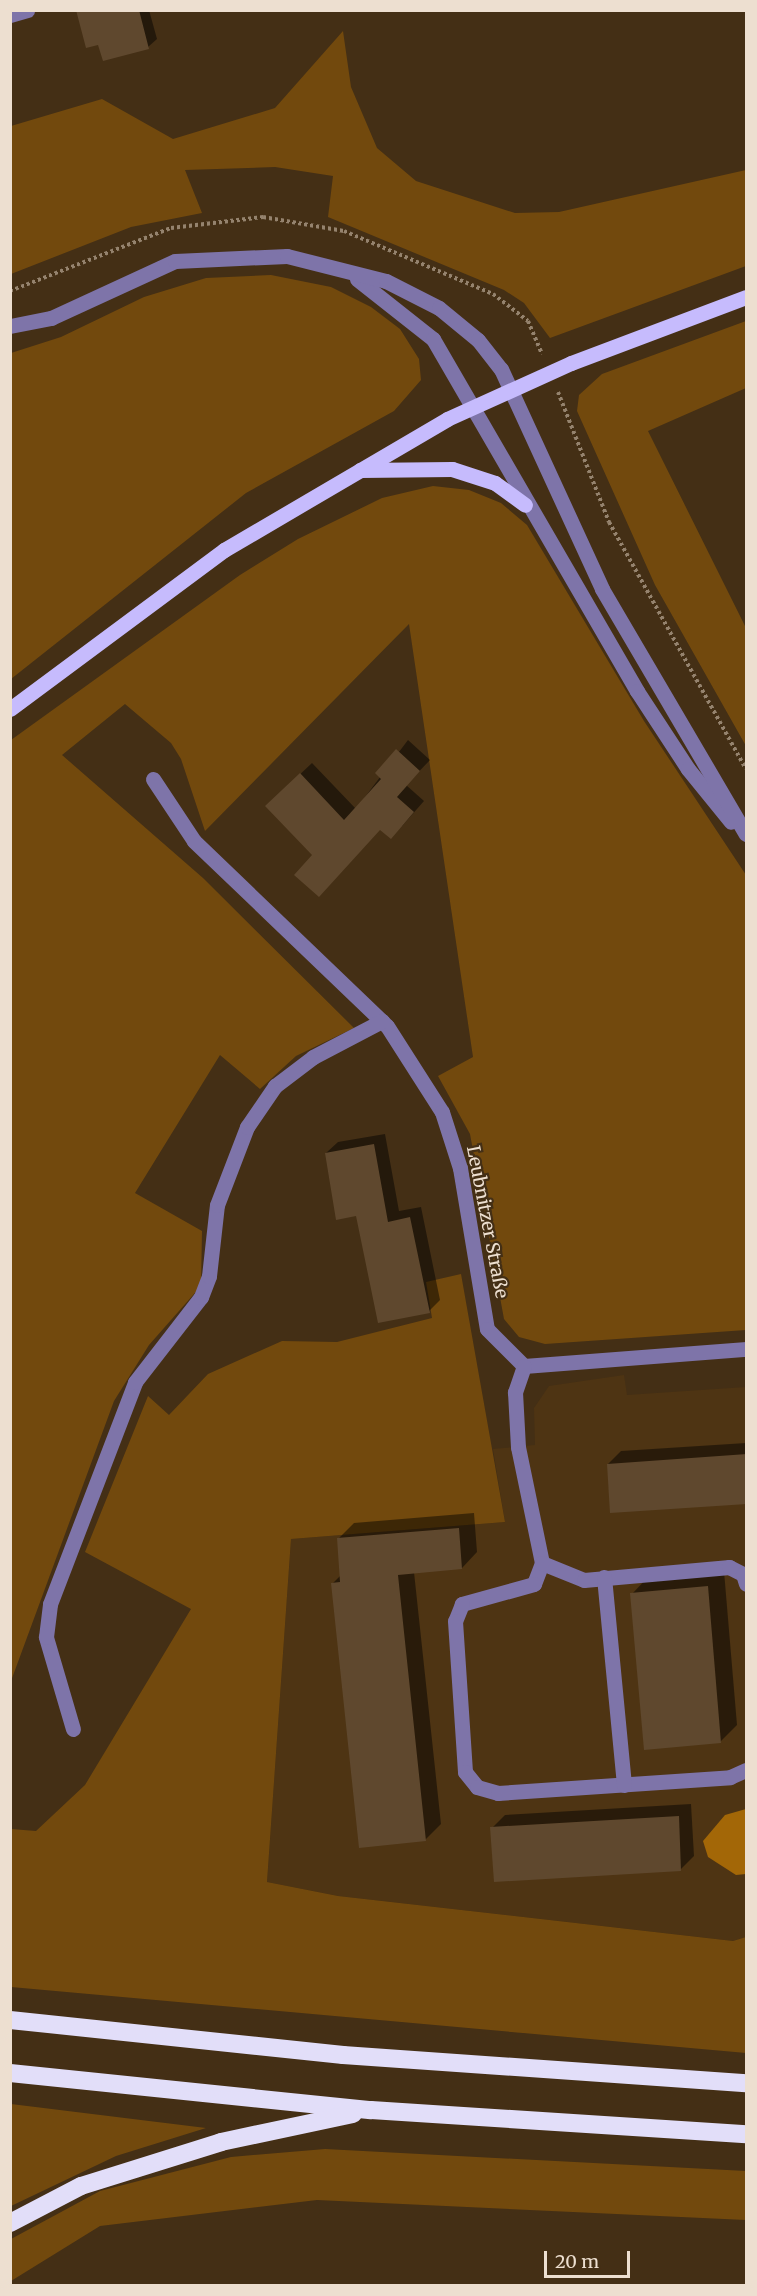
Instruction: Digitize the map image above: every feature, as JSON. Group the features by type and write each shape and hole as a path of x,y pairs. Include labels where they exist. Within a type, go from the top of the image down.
{"highway":[{"path":"10,2020 343,2055 747,2083"},
{"path":"10,2073 371,2110 747,2134"},
{"path":"10,2223 81,2186 200,2149 371,2110"}],"main road":[{"path":"10,709 224,550 360,470 512,388 747,297"},
{"path":"360,470 452,469 495,483 525,505"}],"street":[{"path":"10,15 27,10"},
{"path":"10,326 51,318 175,261 287,256 386,281 439,309 478,340 512,388 602,589 747,834"},
{"path":"339,268 378,291 433,339 525,505 688,769 747,842"},
{"name":"Leubnitzer Straße","path":"153,779 194,841 382,1021 442,1112 460,1168 487,1329 524,1366"},
{"path":"73,1729 46,1637 50,1604 135,1382 201,1297 209,1276 218,1205 247,1127 275,1086 313,1057 382,1021"},
{"path":"747,1349 524,1366 515,1392 518,1447 542,1563 534,1584 462,1604 455,1622 465,1772 477,1787 498,1793 730,1777 747,1770"},
{"path":"542,1563 567,1577 604,1577 729,1567 743,1574 747,1584"},
{"path":"604,1577 624,1785"}],"shaded area":[{"path":"343,31 351,87 377,148 416,181 515,213 559,212 746,170 746,266 550,338 524,303 504,290 328,217 333,176 275,167 185,170 202,213 131,227 11,274 11,126 102,99 173,139 275,108"},
{"path":"271,275 331,287 371,307 400,329 419,359 421,380 394,411 246,493 11,679 11,353 61,337 144,297 206,278"},
{"path":"746,321 746,388 648,431 746,628 746,746 655,585 577,411 579,395 602,374"},
{"path":"433,486 469,490 501,503 527,525 644,721 746,875 746,1330 545,1344 519,1337 504,1319 470,1134 438,1076 473,1057 409,624 205,831 181,759 171,743 125,704 62,755 203,878 354,1028 296,1056 260,1089 220,1055 135,1193 202,1231 201,1286 149,1345 114,1401 11,1681 11,740 240,575 298,539 382,498"},
{"path":"461,1274 505,1522 291,1539 267,1882 338,1896 733,1941 746,1937 746,2053 11,1987 11,1829 36,1831 85,1785 191,1609 85,1552 148,1396 169,1415 208,1374 282,1341 337,1342 432,1318 426,1282"},
{"path":"624,1375 627,1395 746,1387 746,1937 733,1941 338,1896 267,1882 291,1539 505,1522 493,1449 535,1445 534,1408 549,1386"},
{"path":"746,1809 746,1874 736,1875 708,1857 703,1841 725,1815"},
{"path":"11,2104 206,2128 116,2156 11,2206"},
{"path":"325,2149 746,2171 746,2220 317,2200 100,2226 11,2281 11,2239 100,2191 231,2157"}],"building":[{"path":"76,10 139,10 149,49 103,61 98,45 86,48"},
{"path":"396,749 420,771 397,797 414,812 391,839 380,830 319,897 294,875 312,855 265,806 300,773 344,820 381,779 375,773"},
{"path":"374,1144 388,1222 410,1217 430,1313 378,1323 356,1216 336,1220 325,1153"},
{"path":"747,1454 747,1504 610,1513 607,1464"},
{"path":"459,1528 462,1569 398,1575 426,1841 359,1848 331,1583 340,1582 337,1538"},
{"path":"708,1586 721,1743 644,1750 630,1593"},
{"path":"679,1816 681,1871 494,1882 490,1827"}]}
